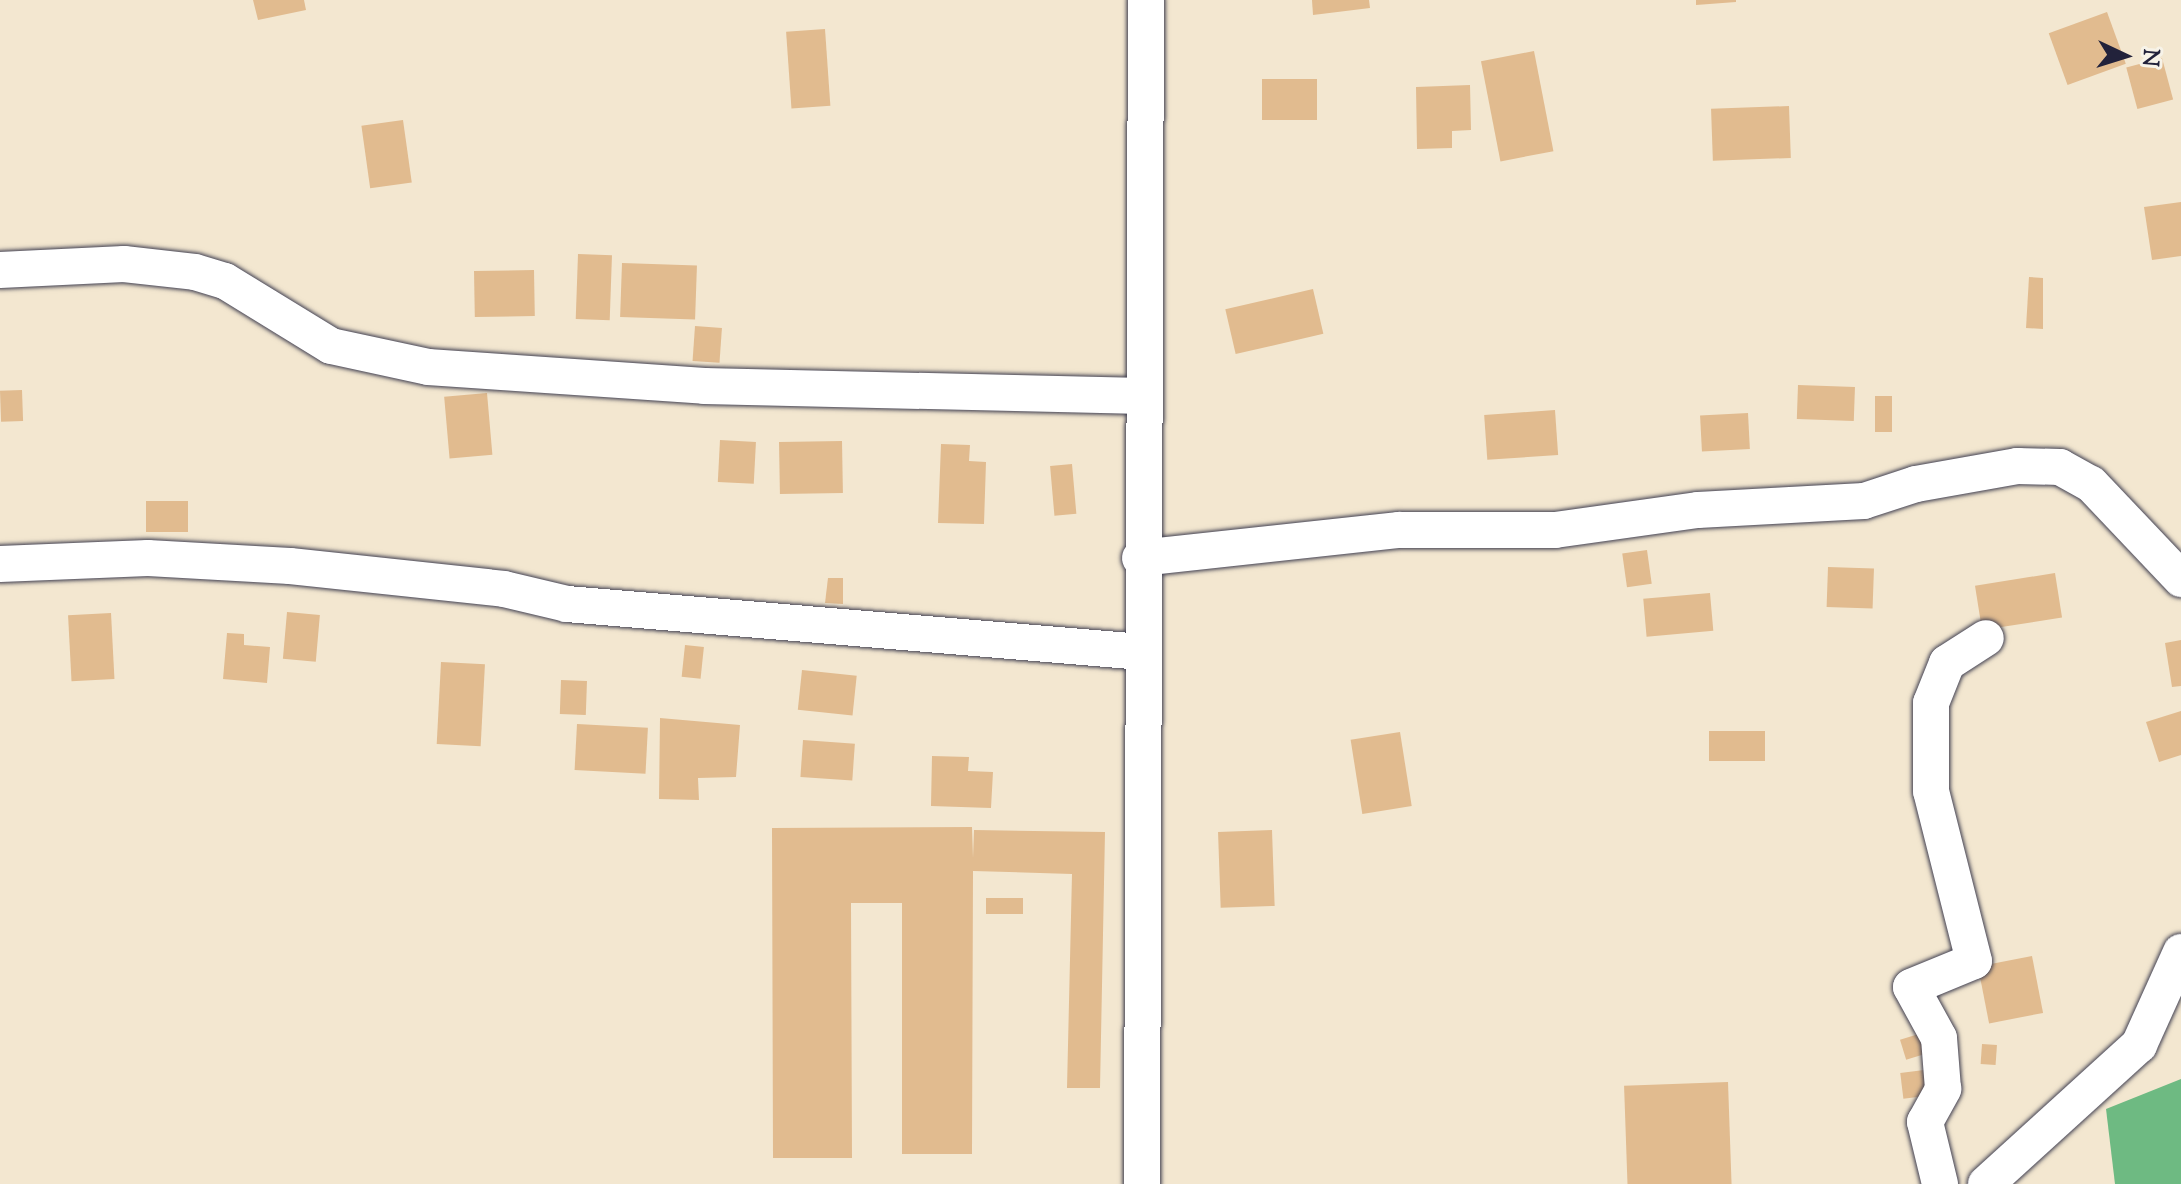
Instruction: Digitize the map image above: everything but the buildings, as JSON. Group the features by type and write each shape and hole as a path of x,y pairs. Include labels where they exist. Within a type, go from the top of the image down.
{"street":[{"path":"1142,1184 1140,558 1146,0"},
{"path":"0,270 124,264 195,272 225,281 331,346 428,367 704,386 1144,396"},
{"path":"1140,558 1399,530 1555,530 1698,510 1864,501 1916,484 2017,466 2060,467 2091,484 2181,579"},
{"path":"0,564 148,558 290,566 504,589 567,604 1142,652"},
{"path":"1940,1184 1925,1122 1943,1089 1939,1038 1911,987 1974,961 1931,791 1931,703 1947,663 1986,638"},
{"path":"1986,1184 2139,1045 2181,952"}],"green space":[{"path":"2181,1079 2181,1184 2115,1184 2106,1109"}]}
